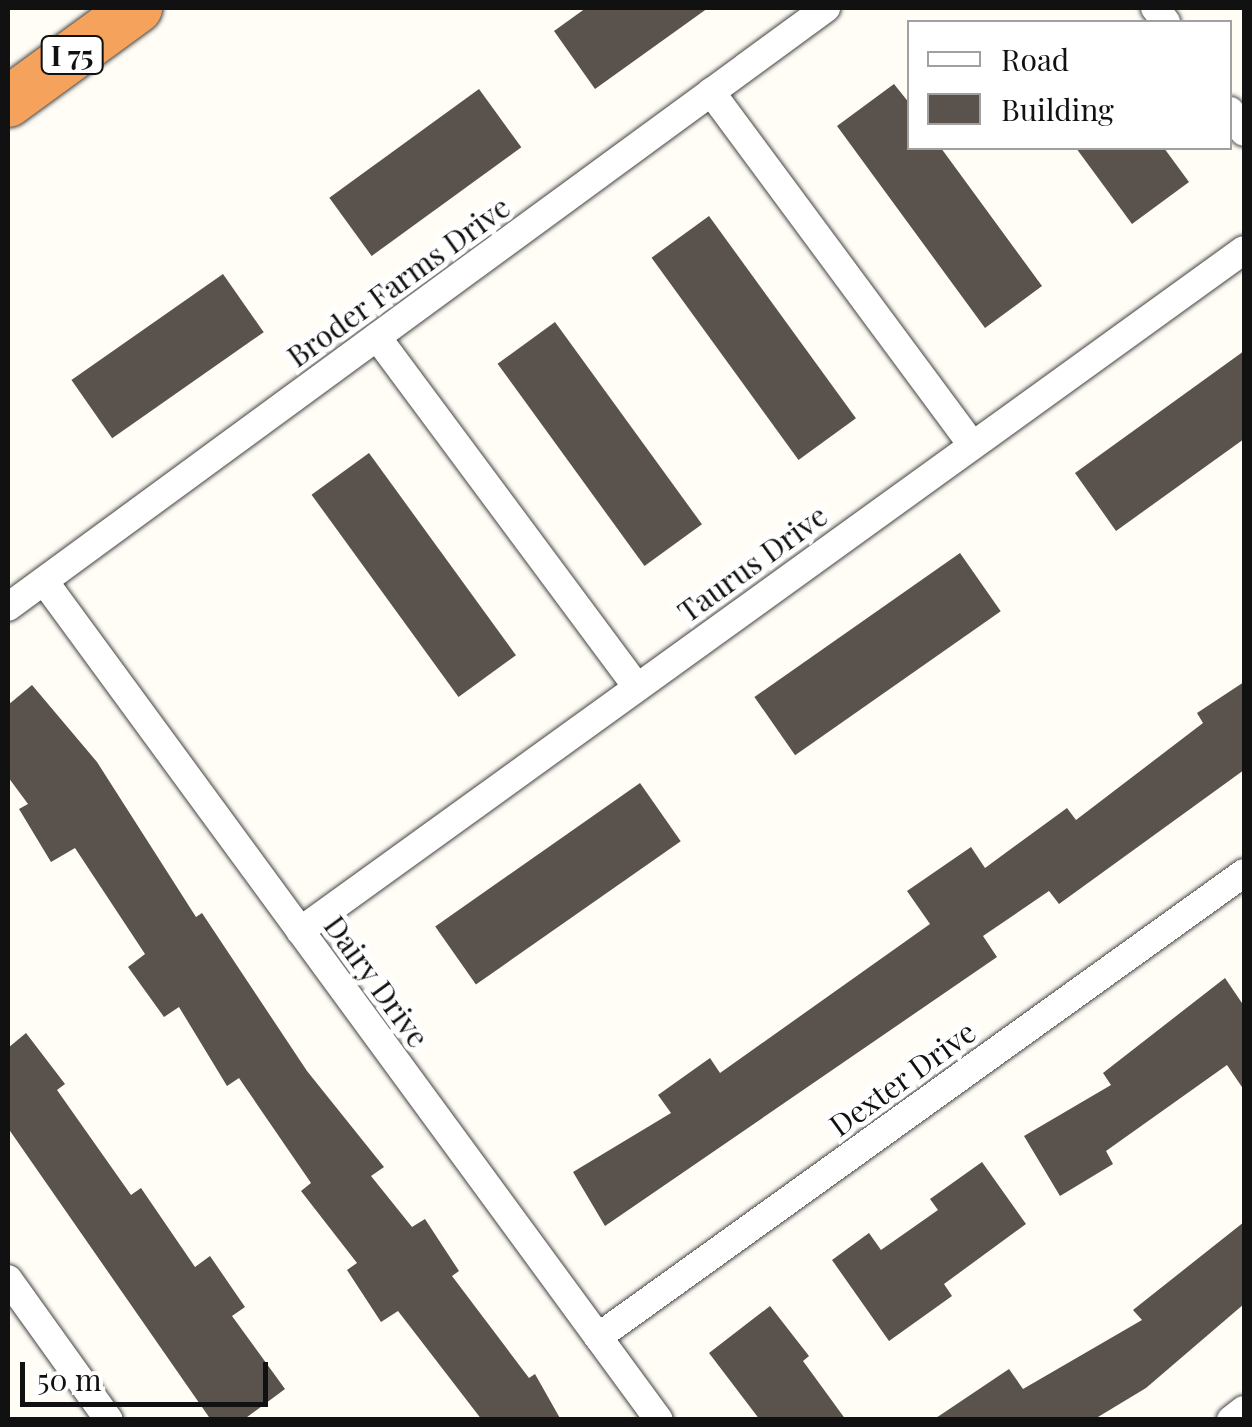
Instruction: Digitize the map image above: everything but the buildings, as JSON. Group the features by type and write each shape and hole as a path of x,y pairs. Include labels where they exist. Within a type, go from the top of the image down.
{"highway":[{"name":"I 75","path":"8,102 137,8"}],"street":[{"name":"Broder Farms Drive","path":"8,608 826,8"},
{"path":"712,92 971,444"},
{"name":"Taurus Drive","path":"300,931 1244,250"},
{"path":"377,337 637,686"},
{"name":"Dairy Drive","path":"44,581 658,1420"},
{"name":"Dexter Drive","path":"598,1336 1244,873"},
{"path":"8,1280 109,1420"},
{"path":"1231,1420 1244,1410"}]}
